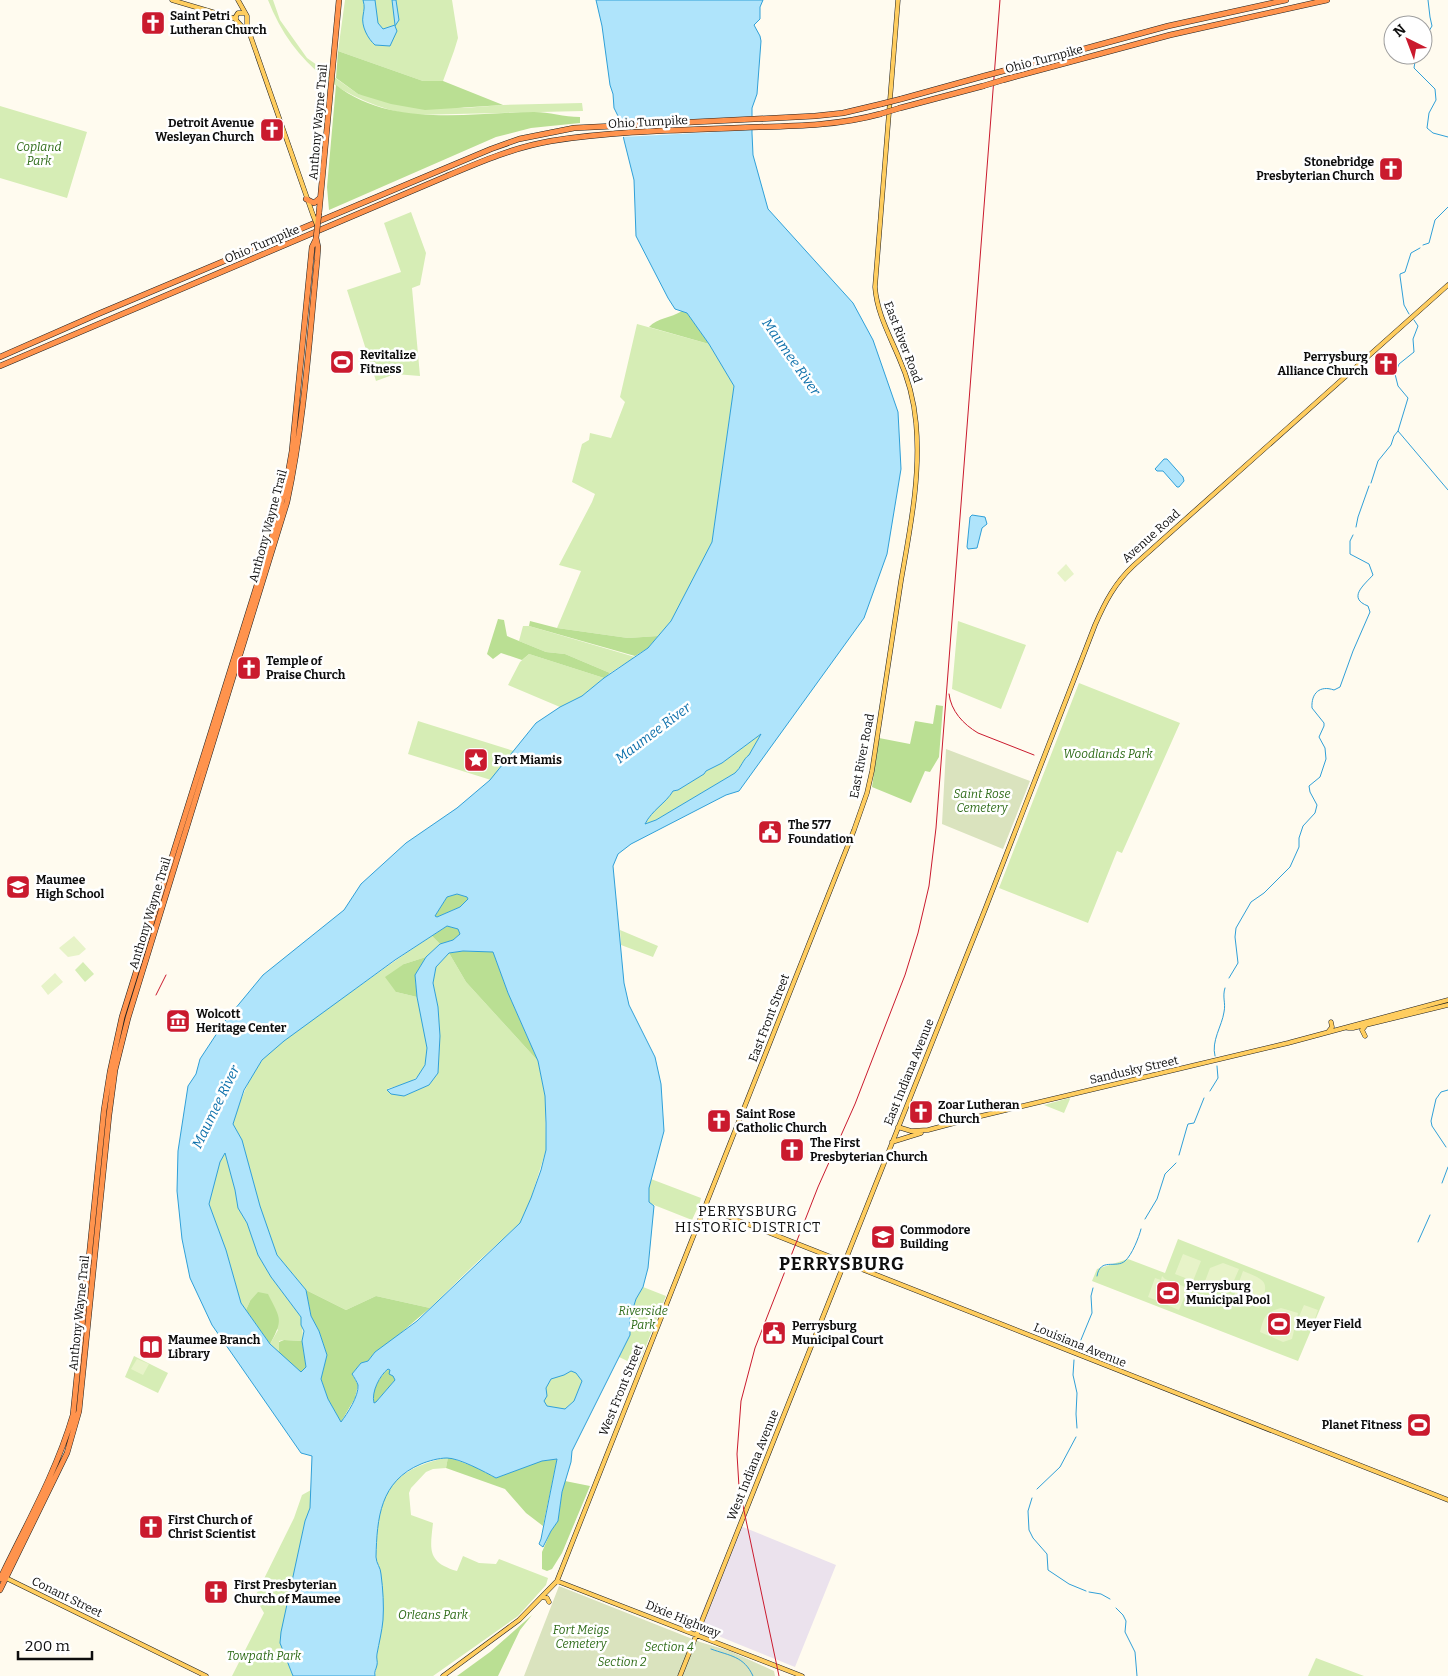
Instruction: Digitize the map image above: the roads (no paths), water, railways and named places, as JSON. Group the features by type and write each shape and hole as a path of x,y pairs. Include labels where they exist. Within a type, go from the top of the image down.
{"highway":[{"name":"Anthony Wayne Trail","path":"0,1590 2,1577 47,1486 73,1416 104,1110 122,1017 273,534 286,485 293,442 319,213 340,0"},
{"name":"Ohio Turnpike","path":"0,357 98,314 491,149 519,139 574,128 830,114 901,99 1061,55 1205,18 1286,0"},
{"name":"Ohio Turnpike","path":"0,366 495,156 548,141 611,134 834,123 880,114 1145,41 1327,0"},
{"path":"306,199 314,204 321,195"},
{"name":"Anthony Wayne Trail","path":"2,1577 63,1461 74,1433 79,1411 108,1115 120,1050 128,1018 280,528 296,459 302,415 315,247"},
{"path":"308,356 317,300"},
{"path":"296,459 304,421 307,417"}],"main road":[{"path":"172,0 236,19 250,35"},
{"path":"236,19 238,0"},
{"path":"238,0 247,18 246,22 250,35 266,77 306,199 317,225"},
{"name":"East River Road","path":"852,835 864,803 872,771 912,510 916,467 917,433 913,400 904,368 880,316 875,287 898,0"},
{"path":"222,15 244,13"},
{"path":"240,24 246,22"},
{"name":"Avenue Road","path":"992,890 1095,625 1106,600 1115,586 1126,572 1448,285"},
{"name":"East Front Street","path":"704,1207 852,835"},
{"name":"East Indiana Avenue","path":"844,1262 992,890"},
{"name":"Sandusky Street","path":"928,1130 1345,1028 1448,1000"},
{"name":"Sandusky Street","path":"1345,1028 1353,1028 1448,1005"},
{"path":"1328,1032 1332,1027 1331,1022"},
{"path":"1365,1036 1362,1030 1366,1025"},
{"path":"898,1127 911,1131 928,1130"},
{"path":"892,1142 928,1130"},
{"name":"Louisiana Avenue","path":"704,1207 1448,1500"},
{"name":"West Front Street","path":"557,1581 704,1207"},
{"name":"West Indiana Avenue","path":"680,1676 844,1262"},
{"name":"Conant Street","path":"2,1577 206,1676"},
{"path":"443,1676 520,1620 557,1581"},
{"name":"Dixie Highway","path":"557,1581 802,1676"},
{"path":"542,1596 547,1598 549,1602"}],"water":[{"path":"363,0 375,0 378,23 383,29 395,25 392,0 396,0 399,20 395,26 397,31 390,46 375,45 368,36 363,24"},
{"name":"Maumee River","path":"596,0 763,0 760,7 760,19 754,25 761,41 757,94 752,108 753,155 768,209 853,303 873,340 898,412 901,469 887,554 864,618 739,791 726,795 631,844 618,854 613,866 624,983 629,1005 655,1057 661,1084 664,1131 649,1188 649,1202 654,1206 648,1268 643,1287 636,1299 630,1318 630,1335 572,1451 571,1462 562,1492 558,1521 543,1547 539,1544 557,1459 542,1461 496,1478 465,1463 447,1458 427,1462 407,1471 389,1491 380,1515 376,1557 381,1572 383,1591 383,1624 375,1676 293,1676 280,1643 305,1521 310,1508 312,1456 301,1453 212,1325 190,1278 182,1239 177,1191 178,1151 188,1086 196,1074 200,1059 225,1021 263,975 344,910 361,884 406,843 457,808 490,780 536,723 560,707 582,696 604,678 648,648 671,621 712,542 734,386 709,344 687,313 675,309 636,236 634,180 620,120 614,108 602,26","holes":["761,734 749,755 735,773 656,820 645,824 673,791 678,790 706,771 722,763","457,894 467,897 468,899 460,907 437,917 435,916 447,897","447,926 458,929 460,934 453,940 440,944 426,957 415,975 417,997 427,1048 425,1065 416,1079 387,1090 391,1094 404,1096 429,1085 438,1073 440,1036 438,1007 433,983 436,967 449,953 463,951 493,952 508,993 538,1061 545,1096 546,1150 541,1170 520,1223 417,1321 375,1352 368,1361 361,1363 352,1374 358,1385 357,1394 341,1422 328,1399 321,1379 327,1355 319,1331 311,1316 306,1290 277,1255 260,1206 242,1140 233,1124 244,1090 262,1060 284,1041 395,960","225,1153 238,1208 247,1223 258,1255 271,1277 301,1317 301,1325 304,1331 302,1341 306,1367 301,1372 270,1344 241,1303 226,1250 209,1204 220,1162","388,1369 390,1370 389,1374 395,1380 374,1403 375,1389 382,1375","571,1371 576,1373 582,1381 574,1401 565,1409 547,1406 544,1401 547,1396 546,1388 551,1379"]},
{"path":"1164,459 1167,459 1183,477 1184,481 1179,487 1163,471 1155,469"},
{"path":"972,515 985,517 987,524 982,528 977,548 968,549 970,517"},
{"path":"1166,1284 1167,1288 1171,1287 1173,1294 1174,1292 1178,1294 1174,1298 1176,1302 1168,1303 1168,1294 1164,1298 1162,1285"}],"waterway":[{"path":"1428,0 1430,15"},
{"path":"1414,65 1414,68 1435,89 1436,100 1429,113 1427,128 1433,133 1448,137"},
{"path":"1423,245 1429,243 1435,220 1448,207"},
{"path":"1409,314 1404,305 1400,274 1405,272 1411,253 1420,248"},
{"path":"1414,320 1418,326 1413,339 1414,352 1399,364 1395,374 1398,386 1408,398 1398,431 1448,490"},
{"path":"1371,483 1378,461 1391,445 1398,431"},
{"path":"1356,527 1369,486"},
{"path":"1229,978 1238,963 1235,937 1236,928 1251,902 1264,893 1290,867 1299,847 1299,838 1303,826 1315,813 1317,805 1309,786 1320,777 1326,759 1325,748 1319,737 1324,723 1312,708 1313,698 1321,690 1334,690 1340,687 1370,612 1368,606 1362,603 1358,595 1359,591 1373,575 1369,564 1350,554 1350,541 1353,535"},
{"path":"1215,1056 1214,1045 1223,1017 1225,988"},
{"path":"1210,1091 1218,1078 1217,1066"},
{"path":"1446,1147 1432,1126 1431,1121 1436,1099 1441,1092 1448,1090"},
{"path":"1179,1155 1188,1124 1194,1123 1204,1098"},
{"path":"1145,1219 1157,1199 1165,1174 1176,1163"},
{"path":"1442,1183 1448,1167"},
{"path":"1418,1242 1430,1215"},
{"path":"1097,1276 1101,1267 1121,1263 1128,1258 1141,1229"},
{"path":"1078,1347 1092,1313 1091,1296 1093,1288"},
{"path":"1074,1360 1073,1375 1077,1393 1077,1428"},
{"path":"1037,1489 1060,1467 1076,1437"},
{"path":"1032,1498 1028,1511 1029,1530 1033,1538 1047,1554 1048,1570 1069,1584 1086,1591"},
{"path":"1089,1592 1101,1594 1110,1599"},
{"path":"1116,1608 1126,1621 1125,1632 1135,1652 1137,1676"},
{"path":"711,1649 741,1661 753,1676"}],"railway":[{"path":"779,1676 739,1487 737,1454 741,1401 755,1348 818,1187 855,1104 905,975 918,933 929,886 936,828 1000,0"},
{"path":"949,694 955,711 963,721 978,733 1034,755"},
{"path":"156,995 166,975"}],"place":[{"name":"Saint Petri Lutheran Church","path":"153,23"},
{"name":"Detroit Avenue Wesleyan Church","path":"272,130"},
{"name":"Stonebridge Presbyterian Church","path":"1391,169"},
{"name":"Revitalize Fitness","path":"342,362"},
{"name":"Perrysburg Alliance Church","path":"1386,364"},
{"name":"Temple of Praise Church","path":"249,668"},
{"name":"Fort Miamis","path":"476,760"},
{"name":"The 577 Foundation","path":"770,832"},
{"name":"Maumee High School","path":"18,887"},
{"name":"Wolcott Heritage Center","path":"178,1021"},
{"name":"Zoar Lutheran Church","path":"921,1112"},
{"name":"Saint Rose Catholic Church","path":"719,1121"},
{"name":"The First Presbyterian Church","path":"792,1150"},
{"name":"Commodore Building","path":"883,1237"},
{"name":"Perrysburg Municipal Pool","path":"1168,1293"},
{"name":"Meyer Field","path":"1279,1324"},
{"name":"Perrysburg Municipal Court","path":"774,1333"},
{"name":"Maumee Branch Library","path":"151,1347"},
{"name":"Planet Fitness","path":"1419,1425"},
{"name":"First Church of Christ Scientist","path":"151,1527"},
{"name":"First Presbyterian Church of Maumee","path":"216,1592"}],"district":[{"name":"PERRYSBURG HISTORIC DISTRICT","path":"748,1220"},
{"name":"PERRYSBURG","path":"842,1264"}],"park label":[{"name":"Copland Park","path":"39,154"},
{"name":"Woodlands Park","path":"1108,754"},
{"name":"Saint Rose Cemetery","path":"982,801"},
{"name":"Riverside Park","path":"643,1318"},
{"name":"Orleans Park","path":"433,1615"},
{"name":"Fort Meigs Cemetery","path":"581,1637"},
{"name":"Section 4","path":"669,1647"},
{"name":"Towpath Park","path":"264,1656"},
{"name":"Section 2","path":"622,1662"}]}
